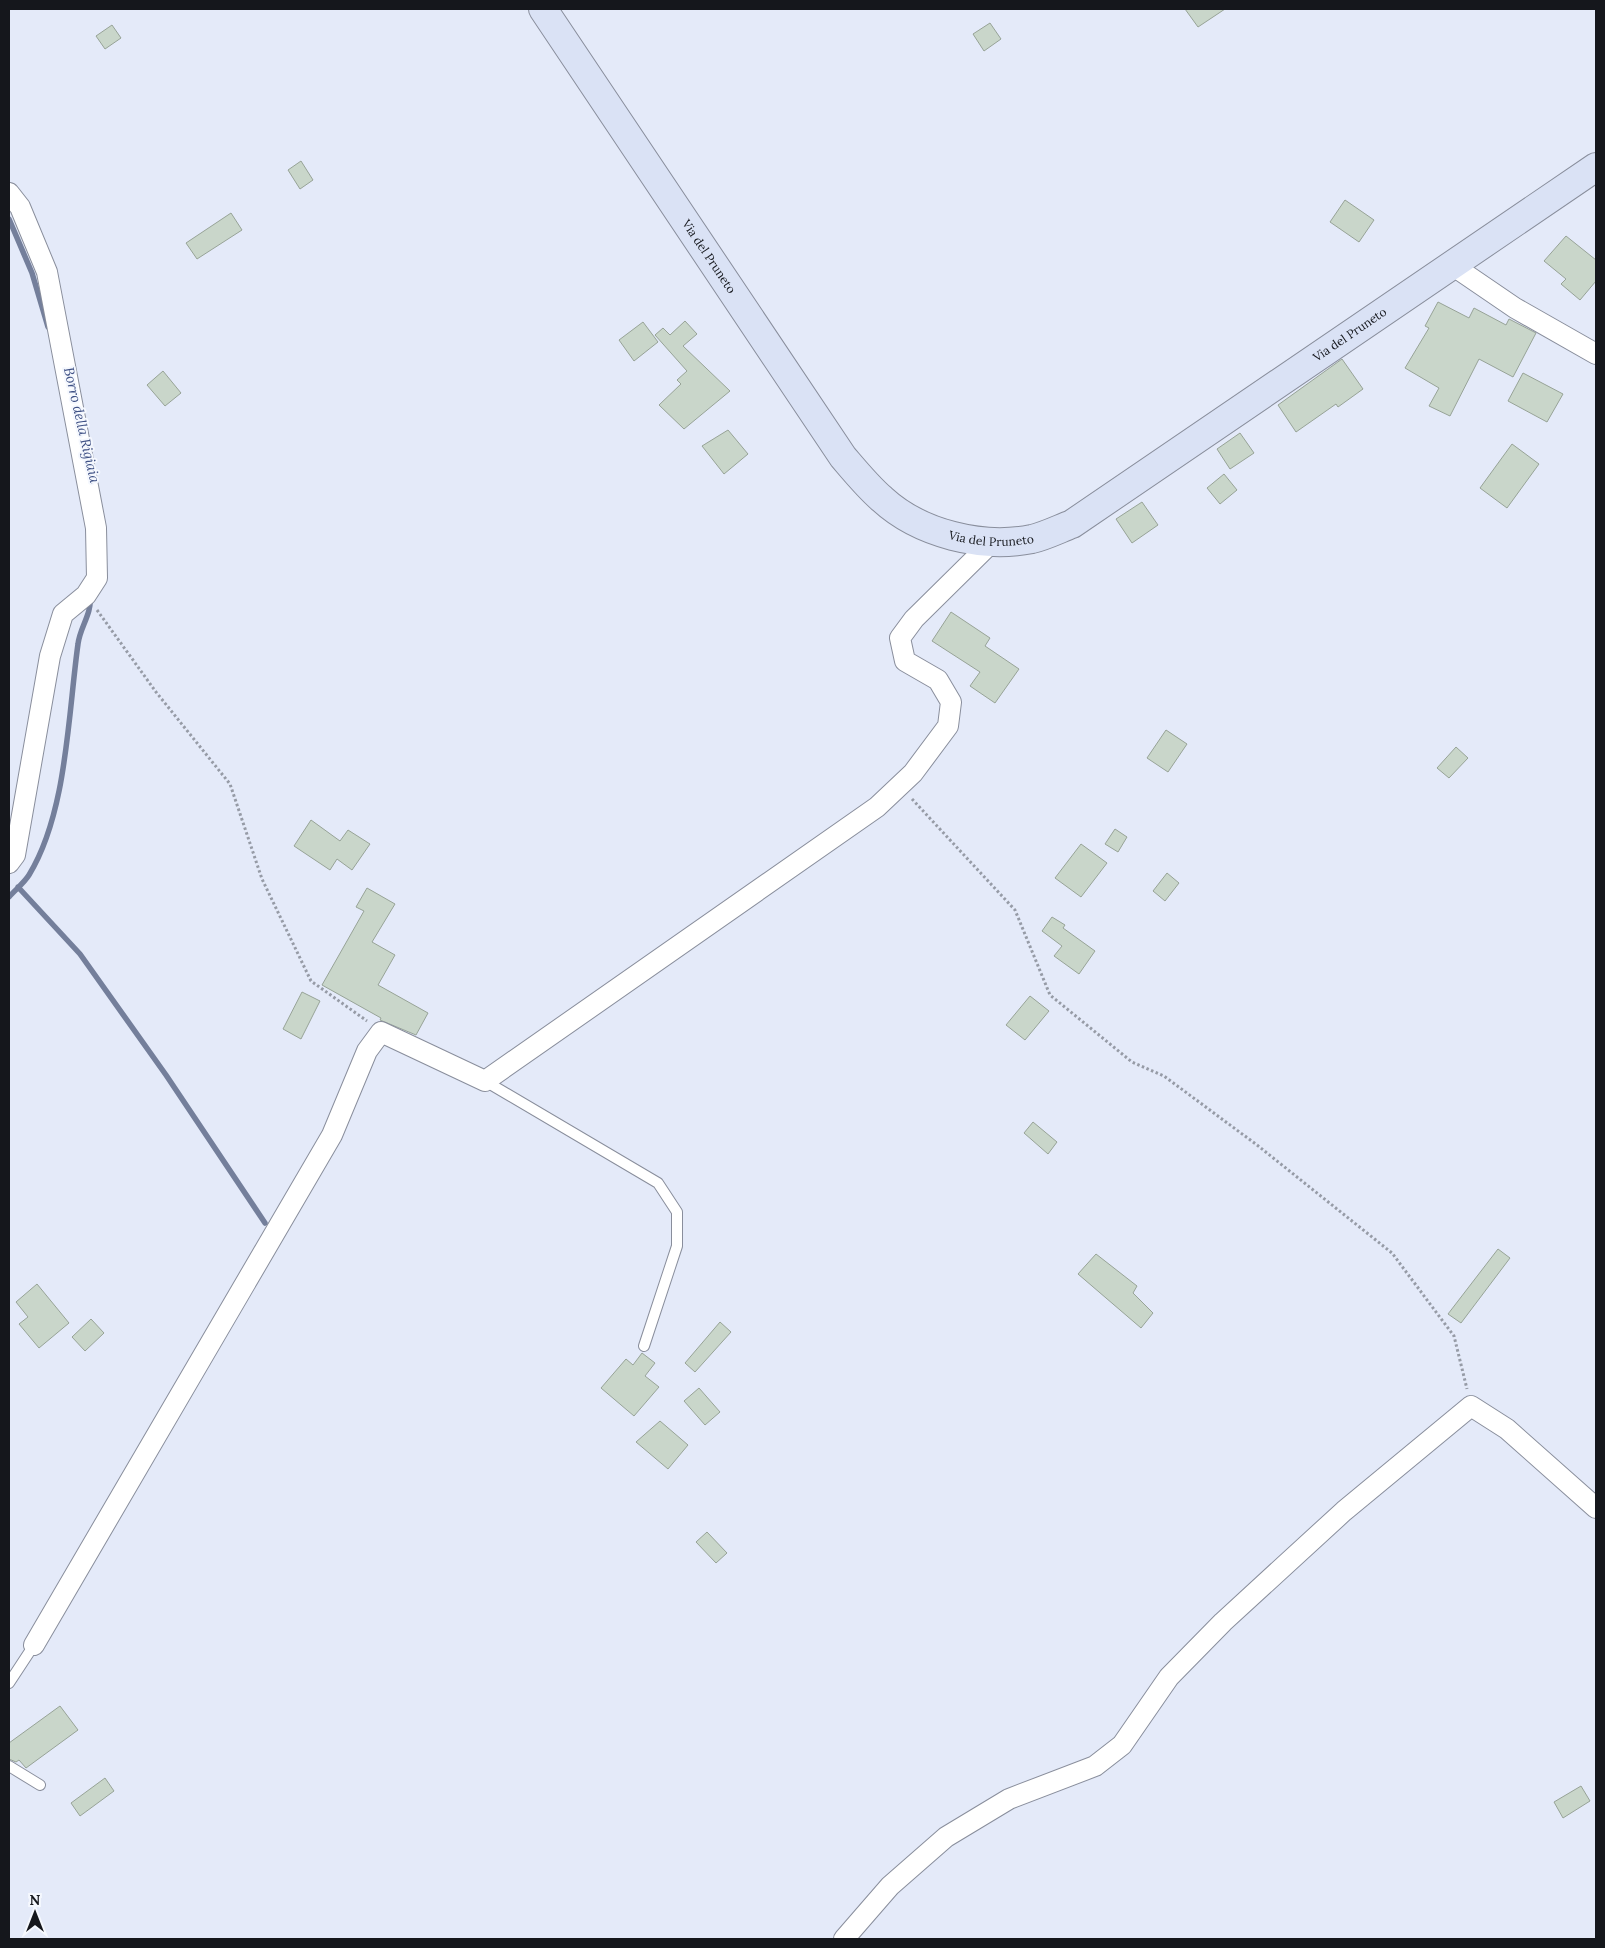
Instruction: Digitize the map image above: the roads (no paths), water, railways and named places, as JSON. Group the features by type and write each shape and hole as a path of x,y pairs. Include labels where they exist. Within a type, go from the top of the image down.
{"street":[{"name":"Via del Pruneto","path":"543,9 843,457 882,499 913,522 956,536 992,542 1033,539 1072,524 1596,167"},
{"path":"9,193 20,207 47,272 96,528 97,578 86,595 63,614 50,656 15,855 9,863"},
{"path":"1452,265 1514,308 1596,354"},
{"path":"34,1645 332,1135 367,1051 381,1032 485,1081 877,807 913,773 948,726 951,702 938,680 905,661 900,638 914,619 992,542"},
{"path":"844,1939 890,1886 946,1837 1009,1799 1095,1766 1122,1745 1169,1677 1223,1622 1344,1511 1472,1406 1507,1429 1596,1508"}],"lane":[{"path":"485,1081 658,1183 678,1212 677,1246 644,1346"},
{"path":"9,1683 34,1645"},
{"path":"9,1766 40,1785"}],"waterway":[{"name":"Borro della Rigiaia","path":"9,219 32,273 48,327"},
{"name":"Borro della Rigiaia","path":"9,897 29,875 42,850 51,823 64,763 78,644 88,615 90,597"},
{"path":"18,887 80,954 166,1075 265,1223"}]}
